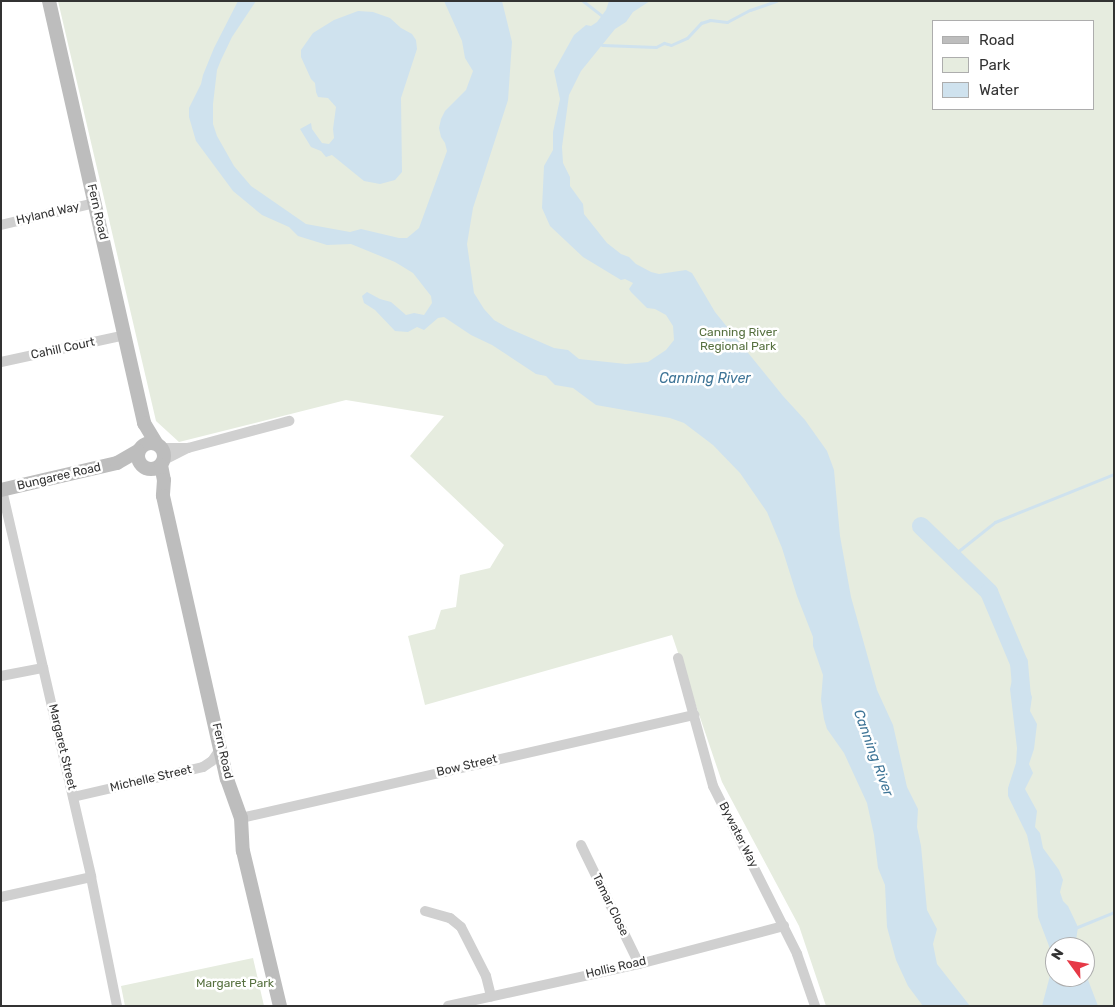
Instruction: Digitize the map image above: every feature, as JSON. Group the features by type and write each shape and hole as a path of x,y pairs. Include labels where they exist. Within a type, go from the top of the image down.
{"street":[{"name":"Fern Road","path":"49,1 126,336 144,423 142,430 152,456 163,496 227,779 241,818 243,851 280,1006"},
{"name":"Hyland Way","path":"1,225 96,203"},
{"name":"Cahill Court","path":"1,362 126,336"},
{"path":"152,456 289,421"},
{"name":"Bungaree Road","path":"2,490 117,463 124,466 152,456"},
{"name":"Margaret Street","path":"2,490 92,877 117,1006"},
{"name":"Bywater Way","path":"678,658 713,786 797,954 815,1006"},
{"path":"1,676 43,668"},
{"name":"Bow Street","path":"241,818 694,715"},
{"name":"Michelle Street","path":"73,797 203,767 212,762 221,748"},
{"name":"Tamar Close","path":"581,845 639,964"},
{"path":"1,897 92,877"},
{"path":"425,911 450,918 461,927 486,976 491,996"},
{"name":"Hollis Road","path":"448,1006 639,964 784,926"}],"green space":[{"name":"Canning River Regional Park","path":"58,1 1114,1 1114,1006 826,1006 799,926 722,782 672,635 425,705 408,636 435,629 441,610 456,607 460,575 490,568 504,545 410,456 444,416 346,400 179,442 156,421"},
{"name":"Margaret Park","path":"253,958 264,1006 125,1006 121,986"}],"water":[{"name":"Canning River","path":"238,1 256,1 232,37 221,60 217,70 213,104 213,124 217,136 234,166 251,186 306,224 350,232 361,229 399,238 407,238 419,228 447,151 439,128 441,119 445,111 466,90 473,71 465,58 462,41 444,1 502,1 512,42 508,100 473,208 467,244 474,293 494,320 508,328 554,348 568,350 579,359 626,364 648,362 666,350 674,340 673,326 666,315 655,309 647,308 631,292 629,289 633,283 625,279 621,280 583,257 550,226 542,208 544,166 553,150 553,132 560,99 554,71 574,35 586,25 591,26 597,22 606,10 609,1 650,1 633,12 626,22 615,29 581,71 569,95 562,147 563,163 570,177 570,186 583,204 584,214 607,243 621,254 629,257 636,264 651,272 659,274 686,270 692,273 715,312 783,396 805,420 827,451 834,470 840,536 851,597 877,690 893,725 907,787 918,809 917,827 921,846 927,910 937,929 933,944 937,964 970,1006 923,1006 908,986 896,960 887,927 885,885 878,868 874,835 867,803 844,753 827,729 821,700 823,675 813,646 813,637 797,596 782,548 767,512 740,473 713,445 684,423 670,418 596,405 573,388 555,385 546,376 536,374 444,317 438,318 424,330 417,327 408,332 395,331 375,310 364,303 362,296 367,292 391,302 406,315 414,313 424,315 432,303 431,296 413,273 395,262 351,244 327,245 298,236 289,227 262,215 233,191 196,141 189,117 189,108 201,84 214,48"},
{"path":"358,11 373,12 390,18 401,28 412,34 416,40 417,49 401,98 402,172 395,180 380,184 364,181 332,155 326,157 321,151 311,147 300,129 311,123 312,129 322,143 329,144 334,138 333,129 336,107 328,98 318,97 315,83 311,79 301,57 301,50 313,33 334,20"},
{"path":"1020,673 1025,678 1032,697 1030,711 1037,724 1034,749 1029,764 1033,773 1025,789 1037,811 1035,827 1040,833 1043,848 1059,870 1063,880 1060,892 1078,927 1076,937 1046,937 1038,917 1035,871 1027,835 1008,796 1008,788 1016,763 1017,748 1010,689 1013,676"},
{"path":"1047,987 1091,987 1098,1006 1042,1006"}],"waterway":[{"path":"583,1 601,15"},
{"path":"602,45 656,47 664,43 671,45 687,38 701,23 710,20 727,22 750,10 776,1"},
{"path":"951,557 995,522 1114,474"},
{"path":"921,526 989,592 1019,663 1022,695"},
{"path":"1075,928 1114,912"}]}
